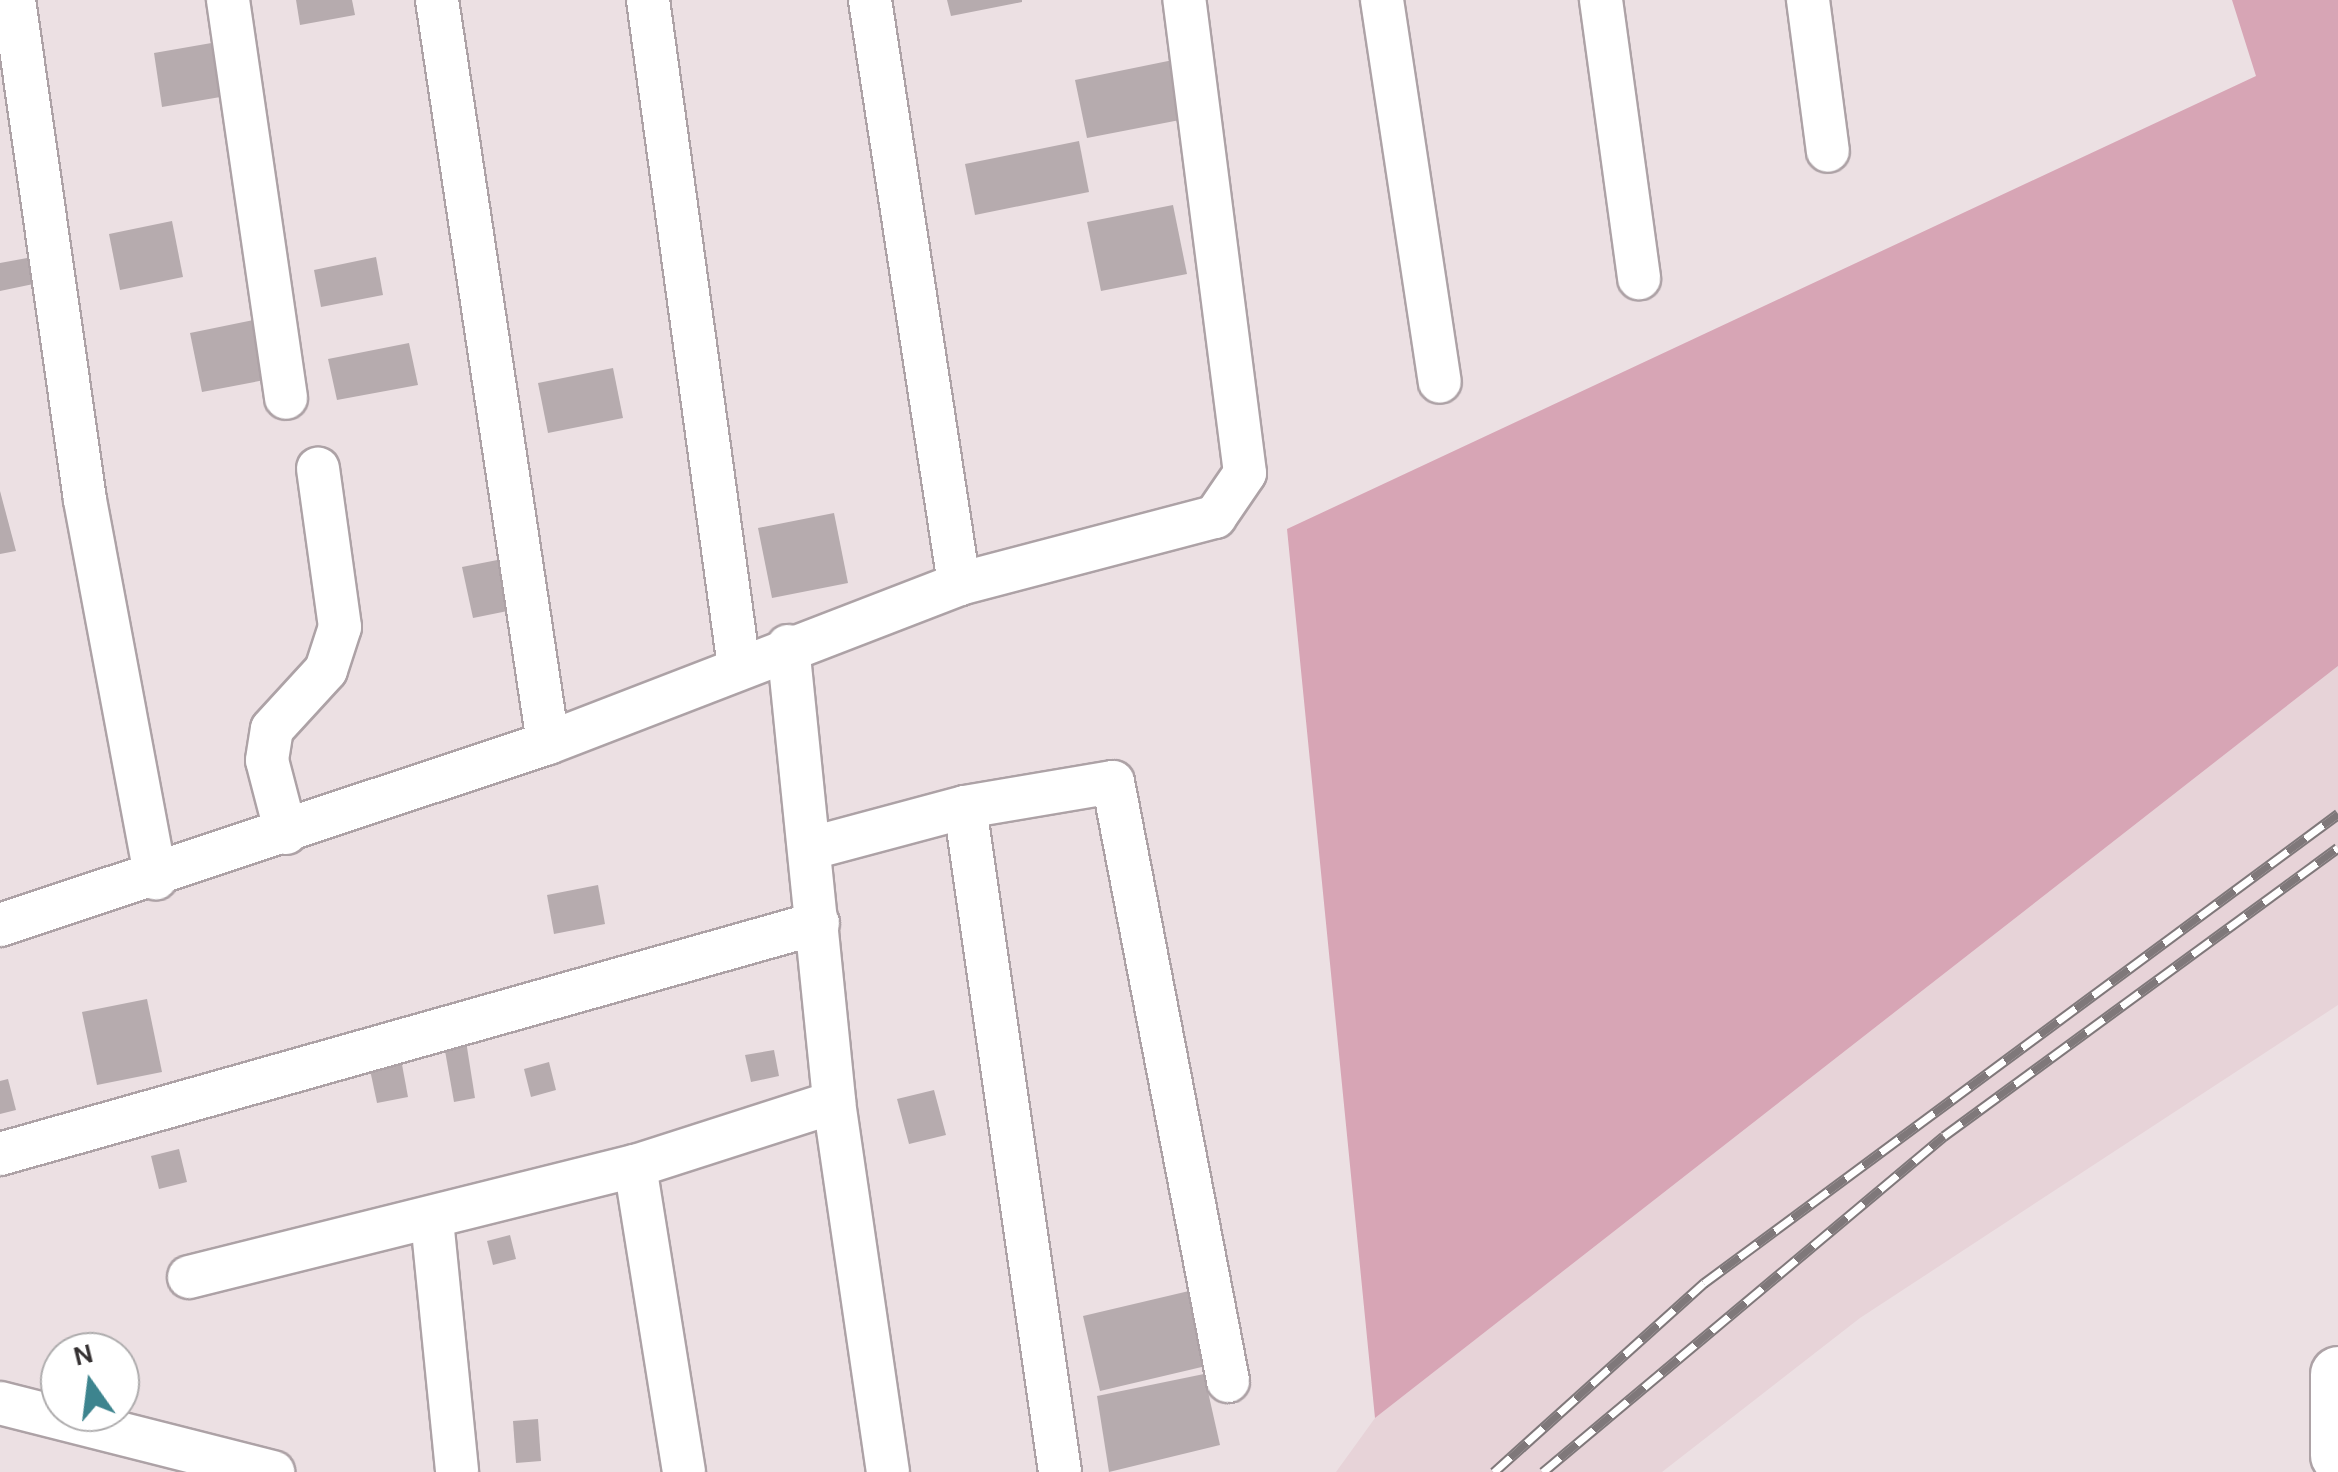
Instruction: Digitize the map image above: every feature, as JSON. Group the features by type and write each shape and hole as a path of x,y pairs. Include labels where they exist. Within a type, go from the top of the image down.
{"highway":[{"path":"2338,1374 2338,1455"}],"street":[{"path":"14,0 85,500 156,878"},
{"path":"228,0 286,398"},
{"path":"438,0 548,743"},
{"path":"648,0 740,668"},
{"path":"870,0 959,584"},
{"path":"0,925 156,878 548,743 788,646 959,584 1215,517 1236,497 1243,454 1184,0"},
{"path":"1382,0 1440,382"},
{"path":"1600,0 1638,278"},
{"path":"1808,0 1828,151"},
{"path":"286,833 268,760 272,729 326,670 340,627 318,469"},
{"path":"788,646 812,848 834,1102 888,1472"},
{"path":"812,848 964,807 1099,778 1123,797 1228,1381"},
{"path":"964,807 1060,1472"},
{"path":"0,1154 818,923"},
{"path":"189,1278 635,1166 834,1102"},
{"path":"635,1166 684,1472"},
{"path":"432,1220 457,1472"},
{"path":"0,1404 273,1472"}],"shaded area":[{"path":"2232,0 2338,0 2338,666 1375,1418 1287,529 2256,76"},
{"path":"2338,666 2338,1005 1860,1318 1662,1472 1336,1472 1375,1418"}],"building":[{"path":"296,0 352,0 355,15 300,25"},
{"path":"947,0 1022,0 1022,2 951,16"},
{"path":"223,41 232,95 162,107 154,53"},
{"path":"1173,60 1185,119 1087,138 1075,80"},
{"path":"1079,141 1089,192 975,215 965,164"},
{"path":"1173,205 1187,274 1101,291 1087,222"},
{"path":"172,221 183,277 120,290 109,234"},
{"path":"38,256 43,282 0,291 0,263"},
{"path":"376,257 383,295 321,307 314,270"},
{"path":"263,318 275,378 202,392 190,333"},
{"path":"409,343 418,385 337,400 328,359"},
{"path":"613,368 623,418 548,433 538,383"},
{"path":"0,491 16,551 0,554"},
{"path":"834,513 848,583 772,598 758,528"},
{"path":"517,556 527,607 473,618 462,567"},
{"path":"598,885 605,924 554,934 547,895"},
{"path":"147,999 162,1072 97,1085 82,1012"},
{"path":"466,1041 475,1098 454,1102 444,1045"},
{"path":"774,1050 779,1076 751,1082 745,1055"},
{"path":"401,1059 408,1097 377,1103 369,1065"},
{"path":"549,1062 556,1090 531,1097 524,1069"},
{"path":"8,1079 16,1110 0,1114 0,1081"},
{"path":"934,1090 946,1135 909,1144 897,1099"},
{"path":"179,1149 187,1182 159,1189 151,1156"},
{"path":"510,1235 516,1259 493,1265 487,1241"},
{"path":"1189,1291 1206,1366 1100,1391 1083,1316"},
{"path":"1204,1374 1220,1445 1109,1472 1097,1396"},
{"path":"538,1419 541,1461 516,1463 513,1421"}],"railway":[{"path":"1494,1472 1704,1283 2338,814"},
{"path":"1543,1472 1944,1136 2338,848"}]}
